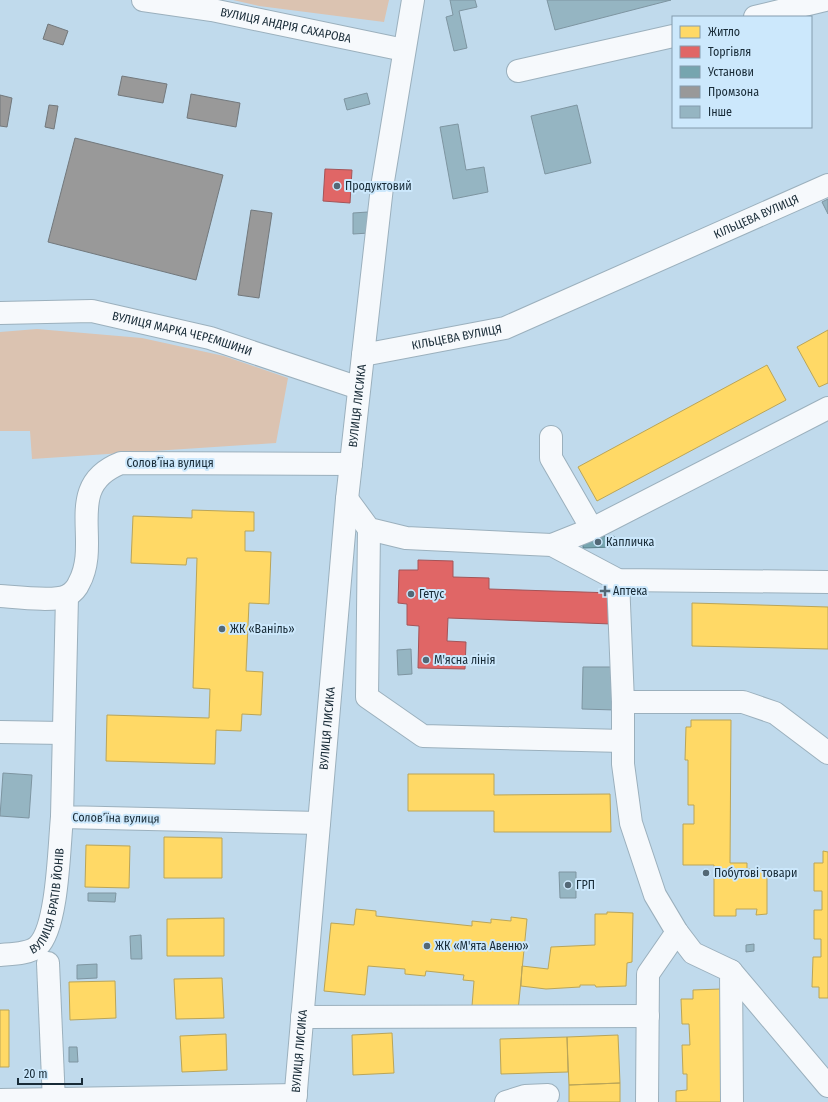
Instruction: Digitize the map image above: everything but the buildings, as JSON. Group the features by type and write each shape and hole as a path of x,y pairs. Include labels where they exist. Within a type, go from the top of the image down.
{"street":[{"name":"ВУЛИЦЯ АНДРІЯ САХАРОВА","path":"143,0 212,10 404,50"},
{"path":"363,355 382,187 413,0"},
{"path":"758,16 789,4 825,0"},
{"path":"518,71 672,36"},
{"name":"КІЛЬЦЕВА ВУЛИЦЯ","path":"363,355 505,328 828,185"},
{"name":"ВУЛИЦЯ МАРКА ЧЕРЕМШИНИ","path":"0,313 92,311 210,338 359,388"},
{"name":"ВУЛИЦЯ ЛИСИКА","path":"296,1098 347,499 363,355"},
{"path":"552,546 592,529 828,408"},
{"path":"551,437 551,458 592,529"},
{"name":"Соловʼїна вулиця","path":"319,823 62,817 67,596 76,588 87,563 87,498 95,482 108,468 121,463 351,464"},
{"path":"347,499 369,528 406,538 552,546 618,580 828,582"},
{"path":"369,528 367,697 423,736 623,741"},
{"path":"618,580 623,702 623,764 631,823 655,895 677,932 694,953 731,971 828,1086"},
{"path":"0,596 56,598 67,596"},
{"path":"623,702 743,702 775,713 828,753"},
{"path":"0,732 63,734"},
{"name":"ВУЛИЦЯ БРАТІВ ЙОНІВ","path":"0,955 20,953 38,947 47,935 53,912 62,817"},
{"path":"647,1102 648,974 677,932"},
{"path":"48,963 54,1101"},
{"path":"731,971 732,1102"},
{"path":"302,1017 648,1016"},
{"path":"506,1102 525,1096 548,1095"},
{"path":"0,1100 54,1101 296,1098"}],"shaded area":[{"path":"233,0 389,0 384,22 259,6"},
{"path":"37,329 142,338 224,356 288,378 276,443 32,459 30,431 0,431 0,332"}],"place":[{"name":"Продуктовий","path":"337,186"},
{"name":"Капличка","path":"598,542"},
{"name":"Аптека","path":"605,591"},
{"name":"Гетус","path":"411,594"},
{"name":"ЖК «Ваніль»","path":"222,629"},
{"name":"М'ясна лінія","path":"426,660"},
{"name":"Побутові товари","path":"706,873"},
{"name":"ГРП","path":"568,885"},
{"name":"ЖК «М'ята Авеню»","path":"427,946"}]}
